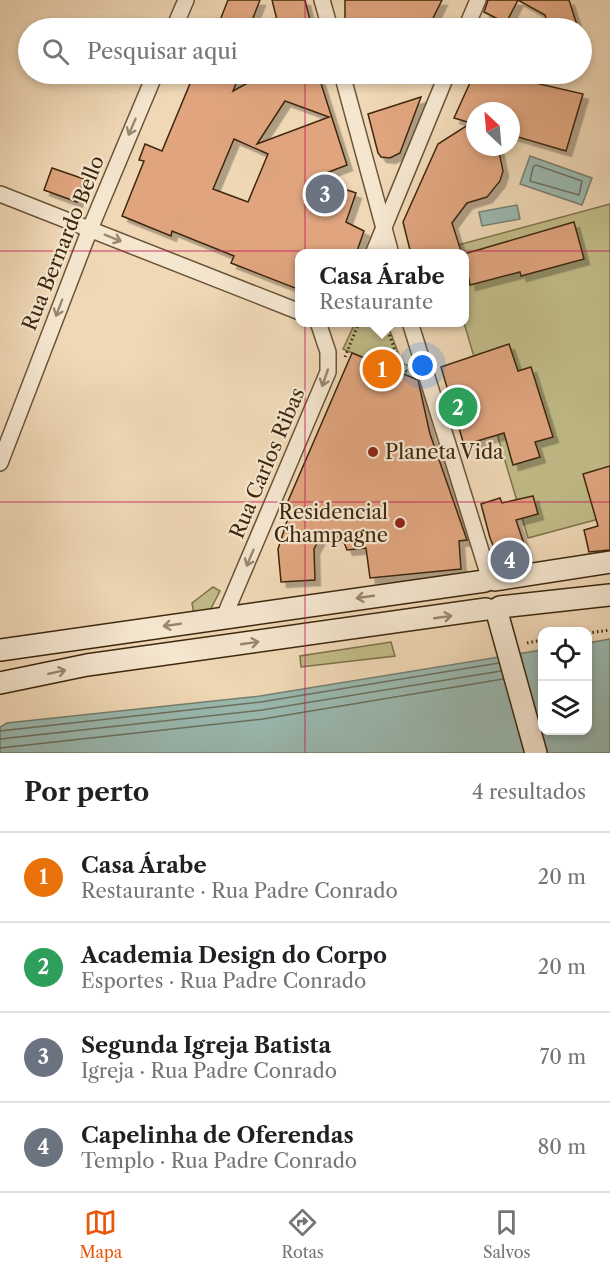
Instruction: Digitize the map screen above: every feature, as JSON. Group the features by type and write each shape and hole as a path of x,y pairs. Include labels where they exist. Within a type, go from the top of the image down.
{"main road":[{"path":"0,650 610,562"},
{"path":"490,580 504,585 507,594 494,608"},
{"path":"0,684 87,665 494,608 610,595"},
{"path":"494,608 536,753"}],"street":[{"path":"178,18 186,0"},
{"path":"322,0 327,18"},
{"path":"470,18 478,0"},
{"name":"Rua Bernardo Bello","path":"0,463 90,229 151,84"},
{"path":"345,84 389,249"},
{"path":"375,249 443,84"},
{"path":"0,194 295,310"},
{"name":"Rua Carlos Ribas","path":"225,617 328,372 328,352 320,327"},
{"path":"412,327 490,580"}],"path":[{"path":"386,327 401,368 415,375"},
{"path":"592,632 610,630"},
{"path":"527,643 538,641"}],"shaded area":[{"path":"610,204 610,516 528,538 465,327 469,327 469,249 443,249"},
{"path":"353,327 388,327 402,363 414,368 418,380 343,349"},
{"path":"213,587 220,591 208,614 194,615 192,603"},
{"path":"391,642 395,656 301,667 300,656"}],"water":[{"path":"530,156 592,178 582,205 520,184"},
{"path":"517,205 520,219 482,226 479,212"},
{"path":"610,639 610,753 0,753 0,727 7,723 260,696 538,651 538,735 592,735 592,642"}],"building":[{"path":"228,0 260,0 253,18 221,18"},
{"path":"272,0 305,0 310,18 276,18"},
{"path":"345,0 442,0 433,18 345,18"},
{"path":"488,0 518,0 509,18 496,18 484,12"},
{"path":"518,0 569,0 575,18 546,18 545,15"},
{"path":"190,84 236,84 233,91 246,84 321,84 347,165 313,178 356,193 346,222 364,231 358,249 295,249 295,288 231,263 234,256 172,231 171,236 122,216 144,161 139,160 145,144 162,151","holes":["285,101 329,117 257,144","234,139 268,154 248,202 213,189"]},
{"path":"469,84 540,84 583,94 566,151 520,138 520,102 466,102 466,122 454,118"},
{"path":"421,97 400,153 390,158 381,157 368,114"},
{"path":"466,126 466,156 500,156 503,171 500,181 487,197 467,203 452,223 460,249 410,249 403,222 438,144"},
{"path":"52,168 84,179 77,202 44,190"},
{"path":"574,222 584,259 521,276 520,272 470,285 469,253"},
{"path":"509,344 518,371 531,367 553,437 535,442 540,457 513,465 504,433 464,445 441,367"},
{"path":"352,353 418,380 430,434 467,540 459,541 461,569 370,578 366,548 347,550 342,537 321,536 314,549 315,580 281,582 278,549 288,518 282,515"},
{"path":"610,466 610,550 589,552 584,530 598,526 583,474"},
{"path":"533,496 538,514 516,520 526,550 502,556 495,550 490,538 481,504 500,498 502,503"}],"place":[{"name":"Segunda Igreja Batista","path":"325,194"},
{"name":"Casa Árabe","path":"382,369"},
{"name":"Academia Design do Corpo","path":"458,407"},
{"name":"Planeta Vida","path":"373,452"},
{"name":"Residencial Champagne","path":"400,523"},
{"name":"Capelinha de Oferendas","path":"510,560"}]}
